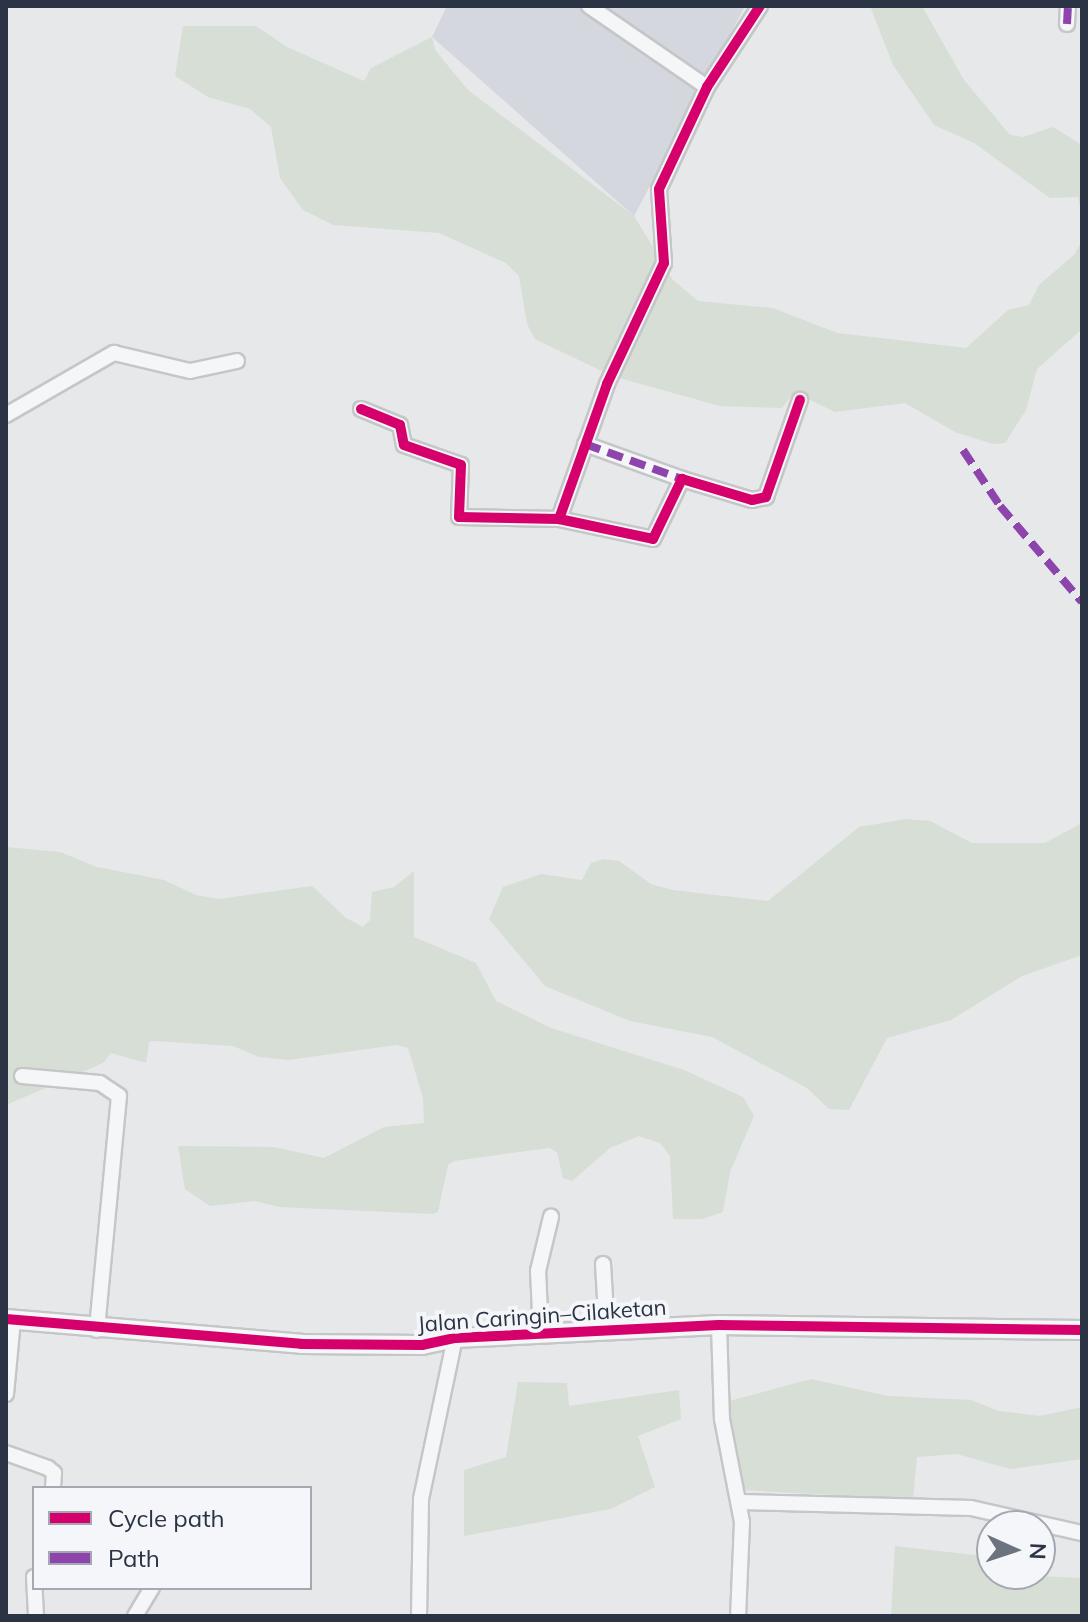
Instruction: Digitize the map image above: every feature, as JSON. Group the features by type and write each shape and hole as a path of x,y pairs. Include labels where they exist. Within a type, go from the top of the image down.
{"street":[{"path":"589,6 707,87"},
{"path":"559,519 607,384 664,263 659,189 707,87 760,6"},
{"path":"1067,24 1068,6"},
{"path":"6,415 102,356 114,353 190,371 237,361"},
{"path":"585,444 752,500 766,497 800,400"},
{"path":"361,409 400,425 404,445 461,465 459,517 559,519 657,537 682,479"},
{"path":"22,1076 100,1083 119,1096 97,1330"},
{"path":"541,1334 538,1271 551,1217"},
{"path":"603,1264 607,1331"},
{"path":"6,1394 9,1320"},
{"name":"Jalan Caringin–Cilaketan","path":"9,1320 97,1330 301,1344 422,1345 455,1338 719,1325 1082,1330"},
{"path":"719,1325 722,1419 741,1502 738,1616"},
{"path":"419,1616 421,1499 455,1338"},
{"path":"6,1453 48,1468 54,1473 53,1486"},
{"path":"741,1502 971,1508 1082,1533"},
{"path":"35,1590 36,1616"},
{"path":"135,1616 151,1590"}],"shaded area":[{"path":"447,6 745,6 634,216 432,37"},
{"path":"870,6 922,6 964,80 1010,135 1023,137 1053,127 1082,145 1082,215 1078,197 1050,198 974,143 934,125 893,65"},
{"path":"183,26 256,26 287,47 364,81 371,68 432,37 435,50 468,90 634,216 673,280 698,301 773,308 837,333 966,348 1008,310 1029,305 1039,285 1075,254 1082,240 1082,329 1037,369 1026,410 1005,443 993,444 955,432 905,403 835,412 794,392 782,408 720,406 612,376 535,339 527,324 519,276 506,263 439,233 333,225 303,210 280,178 271,127 250,109 208,97 175,76"},
{"path":"906,819 930,821 972,843 1045,843 1082,823 1082,955 1022,976 951,1020 887,1038 849,1110 829,1109 807,1088 712,1037 630,1021 545,986 489,919 503,887 541,874 582,880 591,863 604,859 619,861 651,884 672,890 768,901 859,827"},
{"path":"6,847 60,852 97,867 164,880 196,895 219,899 312,886 346,918 363,927 370,920 372,892 394,887 414,871 414,937 476,963 496,1001 551,1028 684,1070 743,1097 754,1116 730,1172 723,1212 702,1219 673,1219 670,1156 660,1143 639,1136 610,1148 572,1181 563,1178 557,1152 549,1148 454,1161 448,1165 438,1212 432,1214 279,1207 255,1201 210,1206 185,1189 178,1146 274,1147 324,1158 384,1127 424,1123 423,1098 408,1048 397,1045 288,1060 259,1057 233,1046 155,1041 149,1042 146,1063 111,1053 103,1063 6,1105"},
{"path":"811,1379 888,1396 971,1400 999,1411 1040,1416 1082,1407 1082,1459 1010,1469 957,1454 917,1457 913,1499 740,1490 715,1405"},
{"path":"518,1382 567,1383 569,1406 679,1390 681,1419 638,1436 655,1487 611,1509 464,1536 464,1470 506,1457"},
{"path":"895,1546 976,1555 976,1590 1056,1590 1056,1577 1082,1578 1082,1616 891,1616"}],"marked path":[{"path":"1067,24 1068,6"},
{"path":"585,444 682,479"},
{"path":"963,450 1000,506 1082,602"}],"cycle path":[{"path":"559,519 607,384 664,263 659,189 707,87 760,6"},
{"path":"361,409 400,425 404,445 461,465 459,517 559,519 653,539 682,479 752,500 766,497 800,400"},
{"path":"6,1319 301,1344 422,1345 455,1338 719,1325 1082,1330"}]}
